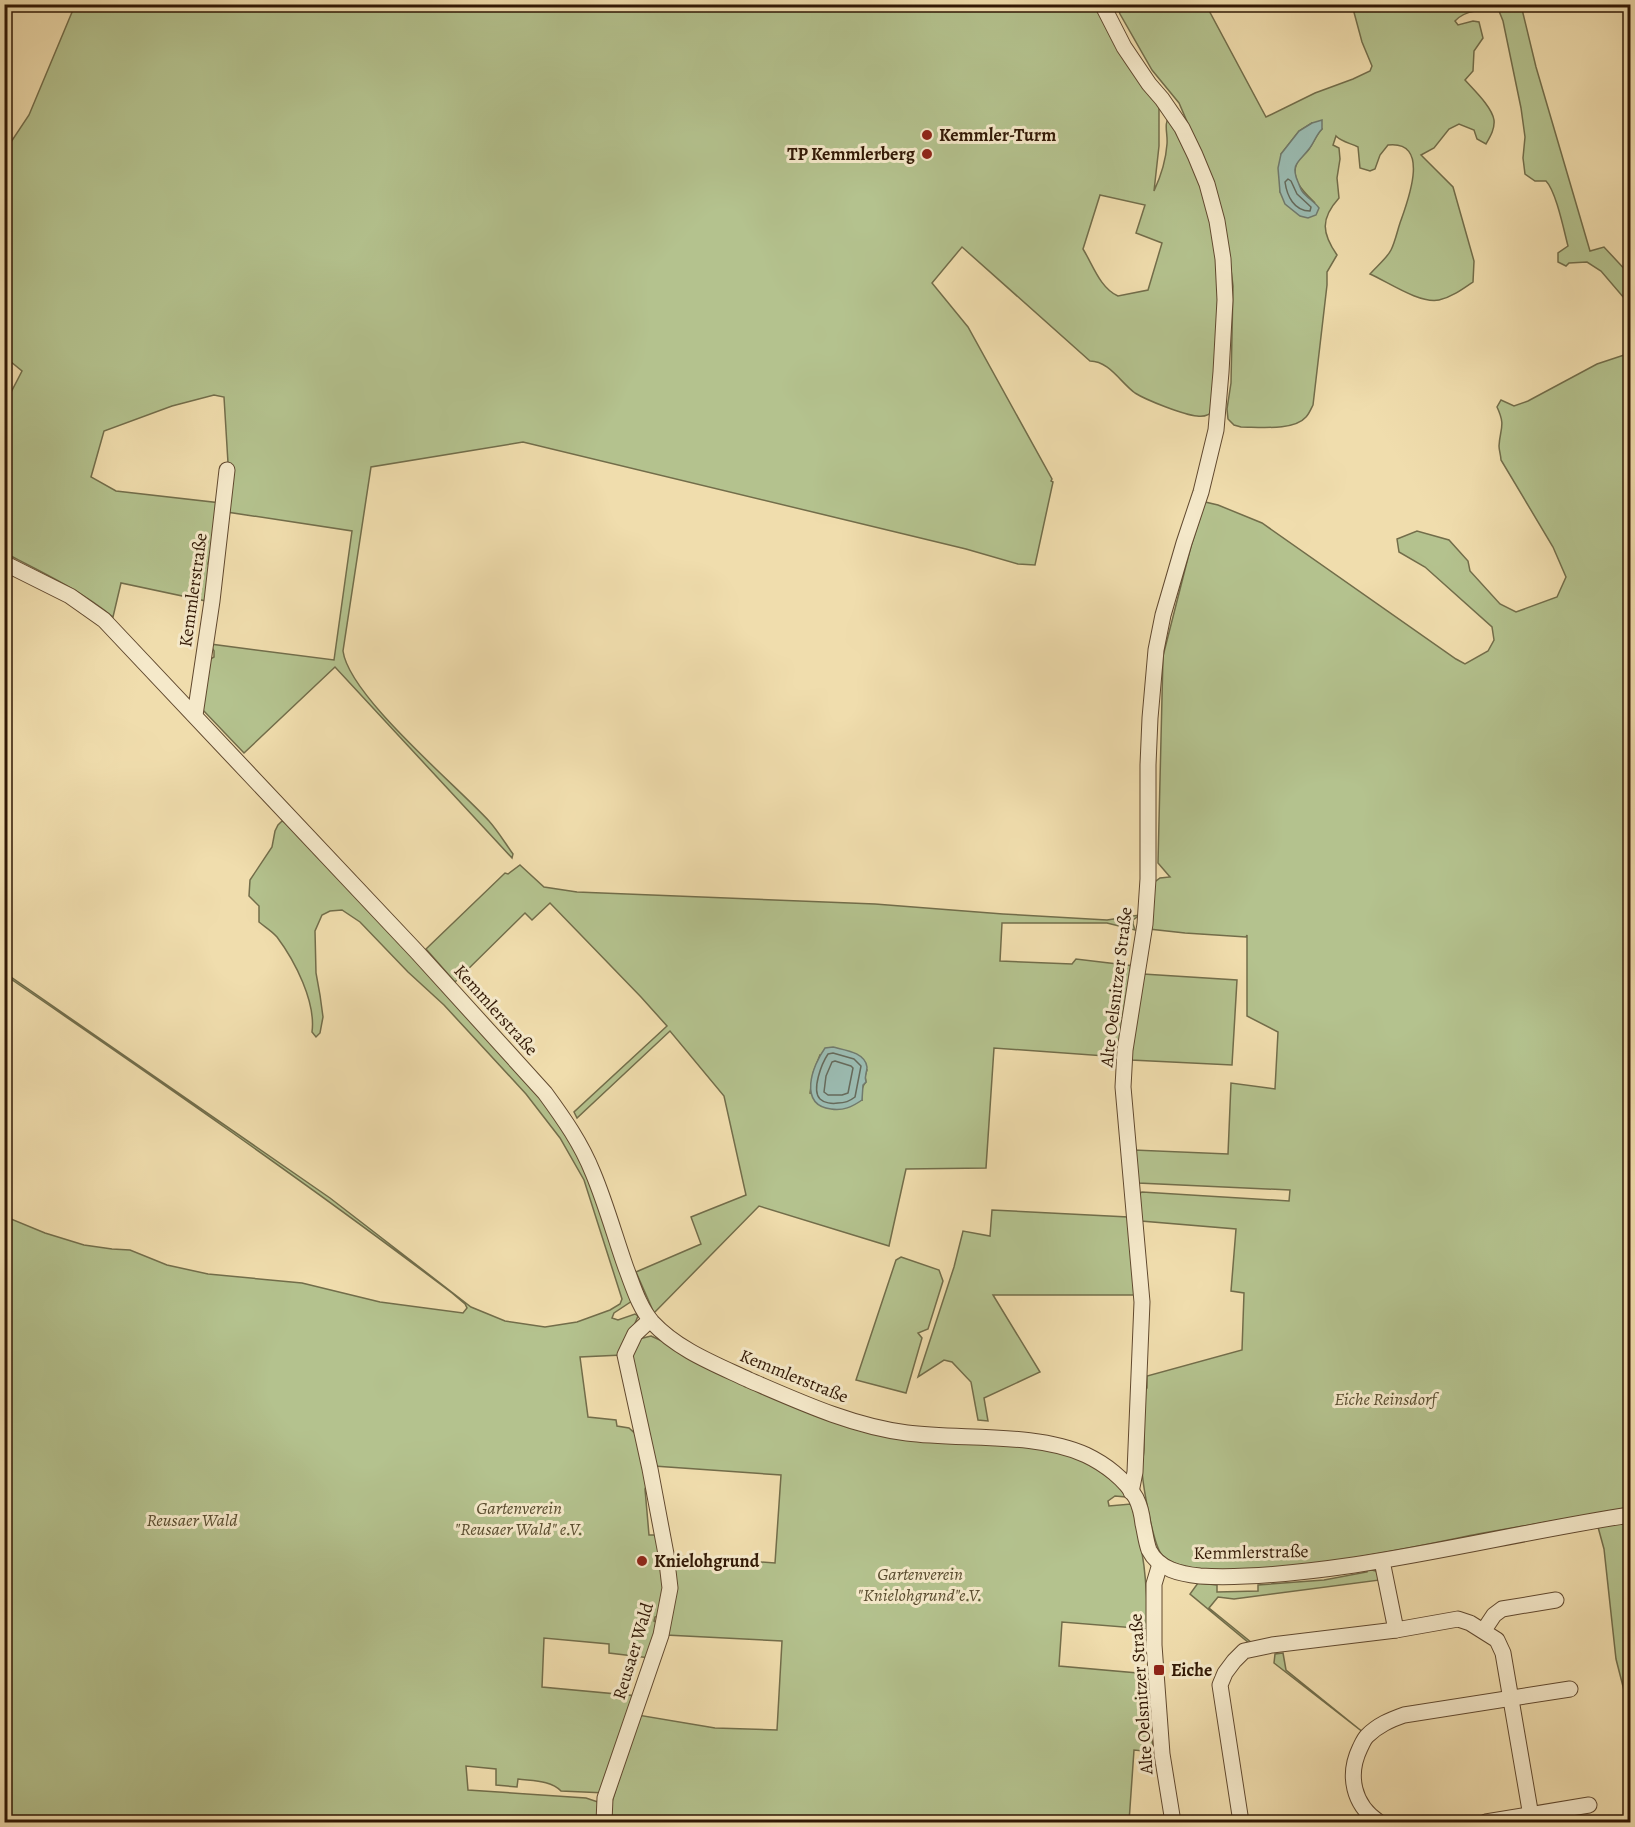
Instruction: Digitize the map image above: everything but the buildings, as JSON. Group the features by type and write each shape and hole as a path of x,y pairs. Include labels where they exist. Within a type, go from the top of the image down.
{"street":[{"name":"Alte Oelsnitzer Straße","path":"1102,4 1124,47 1182,128 1207,184 1217,221 1226,300 1216,430 1201,492 1172,583 1156,650 1150,718 1148,879 1145,924 1125,1050 1123,1087 1142,1302 1135,1472 1131,1492"},
{"name":"Kemmlerstraße","path":"195,715 214,589 227,470"},
{"name":"Kemmlerstraße","path":"4,563 70,596 104,620 417,952 545,1093 581,1144 635,1293 650,1320 667,1336 708,1361 796,1401 875,1427 907,1433 1033,1441 1061,1446 1082,1453 1097,1461 1122,1481 1136,1498 1149,1550 1160,1564 1176,1572 1216,1576 1313,1571 1382,1561 1630,1515"},
{"name":"Reusaer Wald","path":"604,1822 605,1798 661,1635 670,1588 650,1469 625,1355 635,1334 650,1320"},
{"path":"1382,1561 1396,1630"},
{"name":"Alte Oelsnitzer Straße","path":"1160,1564 1154,1584 1154,1645 1162,1754 1173,1822"},
{"path":"1484,1630 1494,1615 1502,1609 1556,1600"},
{"path":"1241,1822 1220,1685 1225,1673 1244,1651 1458,1619 1484,1630 1497,1640 1503,1653 1531,1819"},
{"path":"1379,1822 1369,1816 1359,1803 1353,1775 1355,1759 1366,1737 1385,1722 1404,1715 1570,1689"},
{"path":"1486,1822 1531,1819 1589,1805"}],"green space":[{"path":"636,4 639,7 645,4 1094,5 1118,49 1159,103 1159,146 1154,191 1165,156 1166,125 1170,115 1199,170 1219,260 1214,410 1204,416 1191,415 1165,407 1135,393 1109,368 1090,361 962,247 932,283 968,327 1052,479 1035,565 1018,564 966,549 523,442 371,467 343,651 350,670 383,715 489,821 513,854 512,858 335,667 244,753 202,709 207,661 214,657 210,644 334,660 352,531 227,512 228,463 224,397 214,395 172,406 104,431 91,477 116,491 221,503 208,564 211,568 206,601 121,583 113,617 47,574 5,553 5,404 22,371 5,357 5,151 29,115 75,5","holes":["1100,195 1145,205 1136,233 1162,243 1148,290 1118,296 1106,288 1083,249"]},
{"path":"1117,5 1206,5 1266,117 1315,93 1370,71 1372,66 1362,42 1352,5 1521,5 1536,67 1590,251 1604,247 1630,275 1630,305 1601,271 1587,262 1569,263 1566,266 1558,262 1558,253 1568,246 1550,186 1546,181 1535,181 1525,174 1523,158 1525,137 1521,108 1503,21 1499,11 1470,12 1455,21 1458,25 1473,21 1479,22 1483,38 1474,51 1473,71 1465,80 1493,115 1491,136 1486,144 1477,139 1474,130 1459,124 1449,129 1434,148 1421,155 1453,187 1474,261 1473,282 1448,297 1431,300 1404,292 1370,274 1387,256 1394,244 1411,188 1413,162 1409,152 1401,146 1388,145 1380,155 1375,169 1370,171 1360,168 1358,147 1336,136 1333,145 1339,148 1337,178 1339,198 1326,219 1325,226 1328,240 1337,255 1327,272 1313,405 1306,417 1293,424 1266,428 1234,425 1228,419 1227,409 1231,383 1233,286 1213,182 1179,103 1152,70","holes":["1312,123 1322,129 1308,151 1298,161 1295,169 1299,185 1315,203 1280,192 1281,154 1299,131"]},
{"name":"Eiche Reinsdorf","path":"1630,353 1630,1508 1314,1564 1220,1571 1184,1566 1162,1555 1155,1539 1149,1513 1142,1467 1147,1376 1242,1350 1244,1293 1231,1291 1236,1229 1141,1221 1140,1193 1289,1201 1290,1190 1138,1183 1134,1150 1228,1154 1231,1083 1275,1089 1278,1032 1247,1016 1247,935 1246,937 1149,929 1152,884 1160,878 1170,877 1158,863 1163,656 1191,546 1205,502 1262,523 1465,664 1488,651 1494,640 1492,627 1425,567 1399,552 1397,539 1417,531 1449,540 1468,561 1470,571 1500,604 1516,612 1557,597 1566,577 1553,547 1501,460 1499,446 1502,423 1497,407 1501,400 1514,406 1528,401 1597,364"},
{"name":"Gartenverein \"Reusaer Wald\" e.V.","path":"282,821 290,824 542,1098 578,1149 632,1301 614,1313 612,1318 618,1320 635,1314 638,1316 622,1355 580,1357 588,1417 616,1420 617,1426 629,1428 640,1438 649,1479 645,1489 649,1535 659,1535 667,1572 658,1616 654,1621 656,1622 650,1658 609,1653 609,1644 544,1638 542,1687 638,1696 606,1793 561,1791 547,1783 518,1779 517,1787 496,1785 496,1769 466,1766 468,1790 586,1798 601,1803 600,1822 5,1822 4,1216 45,1233 84,1245 130,1250 167,1265 208,1274 302,1283 380,1302 463,1313 467,1308 452,1293 342,1211 5,973 330,1198 471,1307 505,1321 545,1327 577,1322 610,1310 620,1304 622,1299 584,1180 560,1138 526,1094 444,1005 408,972 360,922 342,910 330,911 322,915 315,931 316,973 323,1017 320,1033 316,1037 312,1032 311,1008 303,982 277,937 259,922 259,906 249,896 250,880 272,847 275,831"},
{"path":"520,865 544,887 577,892 875,904 1107,920 1140,915 1133,920 1135,930 1107,923 1002,923 1000,961 1072,964 1076,959 1134,966 1119,1057 994,1048 986,1168 906,1169 889,1246 759,1206 654,1313 636,1272 701,1244 691,1217 746,1195 724,1096 670,1031 577,1118 574,1112 667,1026 550,903 532,920 525,913 455,982 426,949 505,873 508,874","holes":["820,1055 867,1070 862,1100 810,1093 813,1073"]},
{"path":"1143,974 1237,980 1232,1065 1131,1060"},
{"path":"992,1210 1128,1217 1136,1295 993,1295 1040,1372 984,1398 988,1421 978,1420 971,1382 952,1362 944,1360 918,1377 954,1267 963,1231 990,1236"},
{"path":"901,1257 939,1270 943,1281 928,1329 918,1333 922,1338 906,1393 856,1380 896,1260"},
{"name":"Gartenverein \"Knielohgrund\"e.V.","path":"651,1336 852,1427 1058,1449 1079,1456 1118,1485 1127,1497 1115,1496 1108,1501 1109,1506 1131,1504 1144,1566 1148,1629 1062,1622 1059,1666 1149,1674 1149,1723 1154,1752 1134,1750 1129,1822 609,1822 609,1812 638,1715 715,1728 777,1730 782,1641 666,1635 671,1563 677,1556 775,1563 781,1475 654,1466 631,1359 639,1339"},
{"path":"1630,1522 1629,1710 1616,1659 1604,1549 1598,1527"},
{"path":"1367,1569 1376,1571 1380,1580 1234,1599 1218,1597 1209,1608 1252,1643 1249,1643 1190,1594 1198,1583 1217,1585 1217,1592 1258,1591 1258,1585 1324,1580 1367,1572"},
{"path":"1283,1653 1286,1670 1364,1733 1274,1663 1275,1654"}],"water":[{"path":"1322,120 1322,129 1295,167 1302,190 1319,208 1316,215 1308,218 1300,216 1285,204 1280,192 1278,168 1281,154 1299,131"},
{"path":"833,1047 858,1055 867,1067 862,1100 843,1109 821,1106 814,1100 811,1093 812,1074 820,1056 825,1048"}],"place":[{"name":"Kemmler-Turm","path":"927,135"},
{"name":"TP Kemmlerberg","path":"927,154"},
{"name":"Knielohgrund","path":"642,1561"},
{"name":"Eiche","path":"1159,1670"}]}
